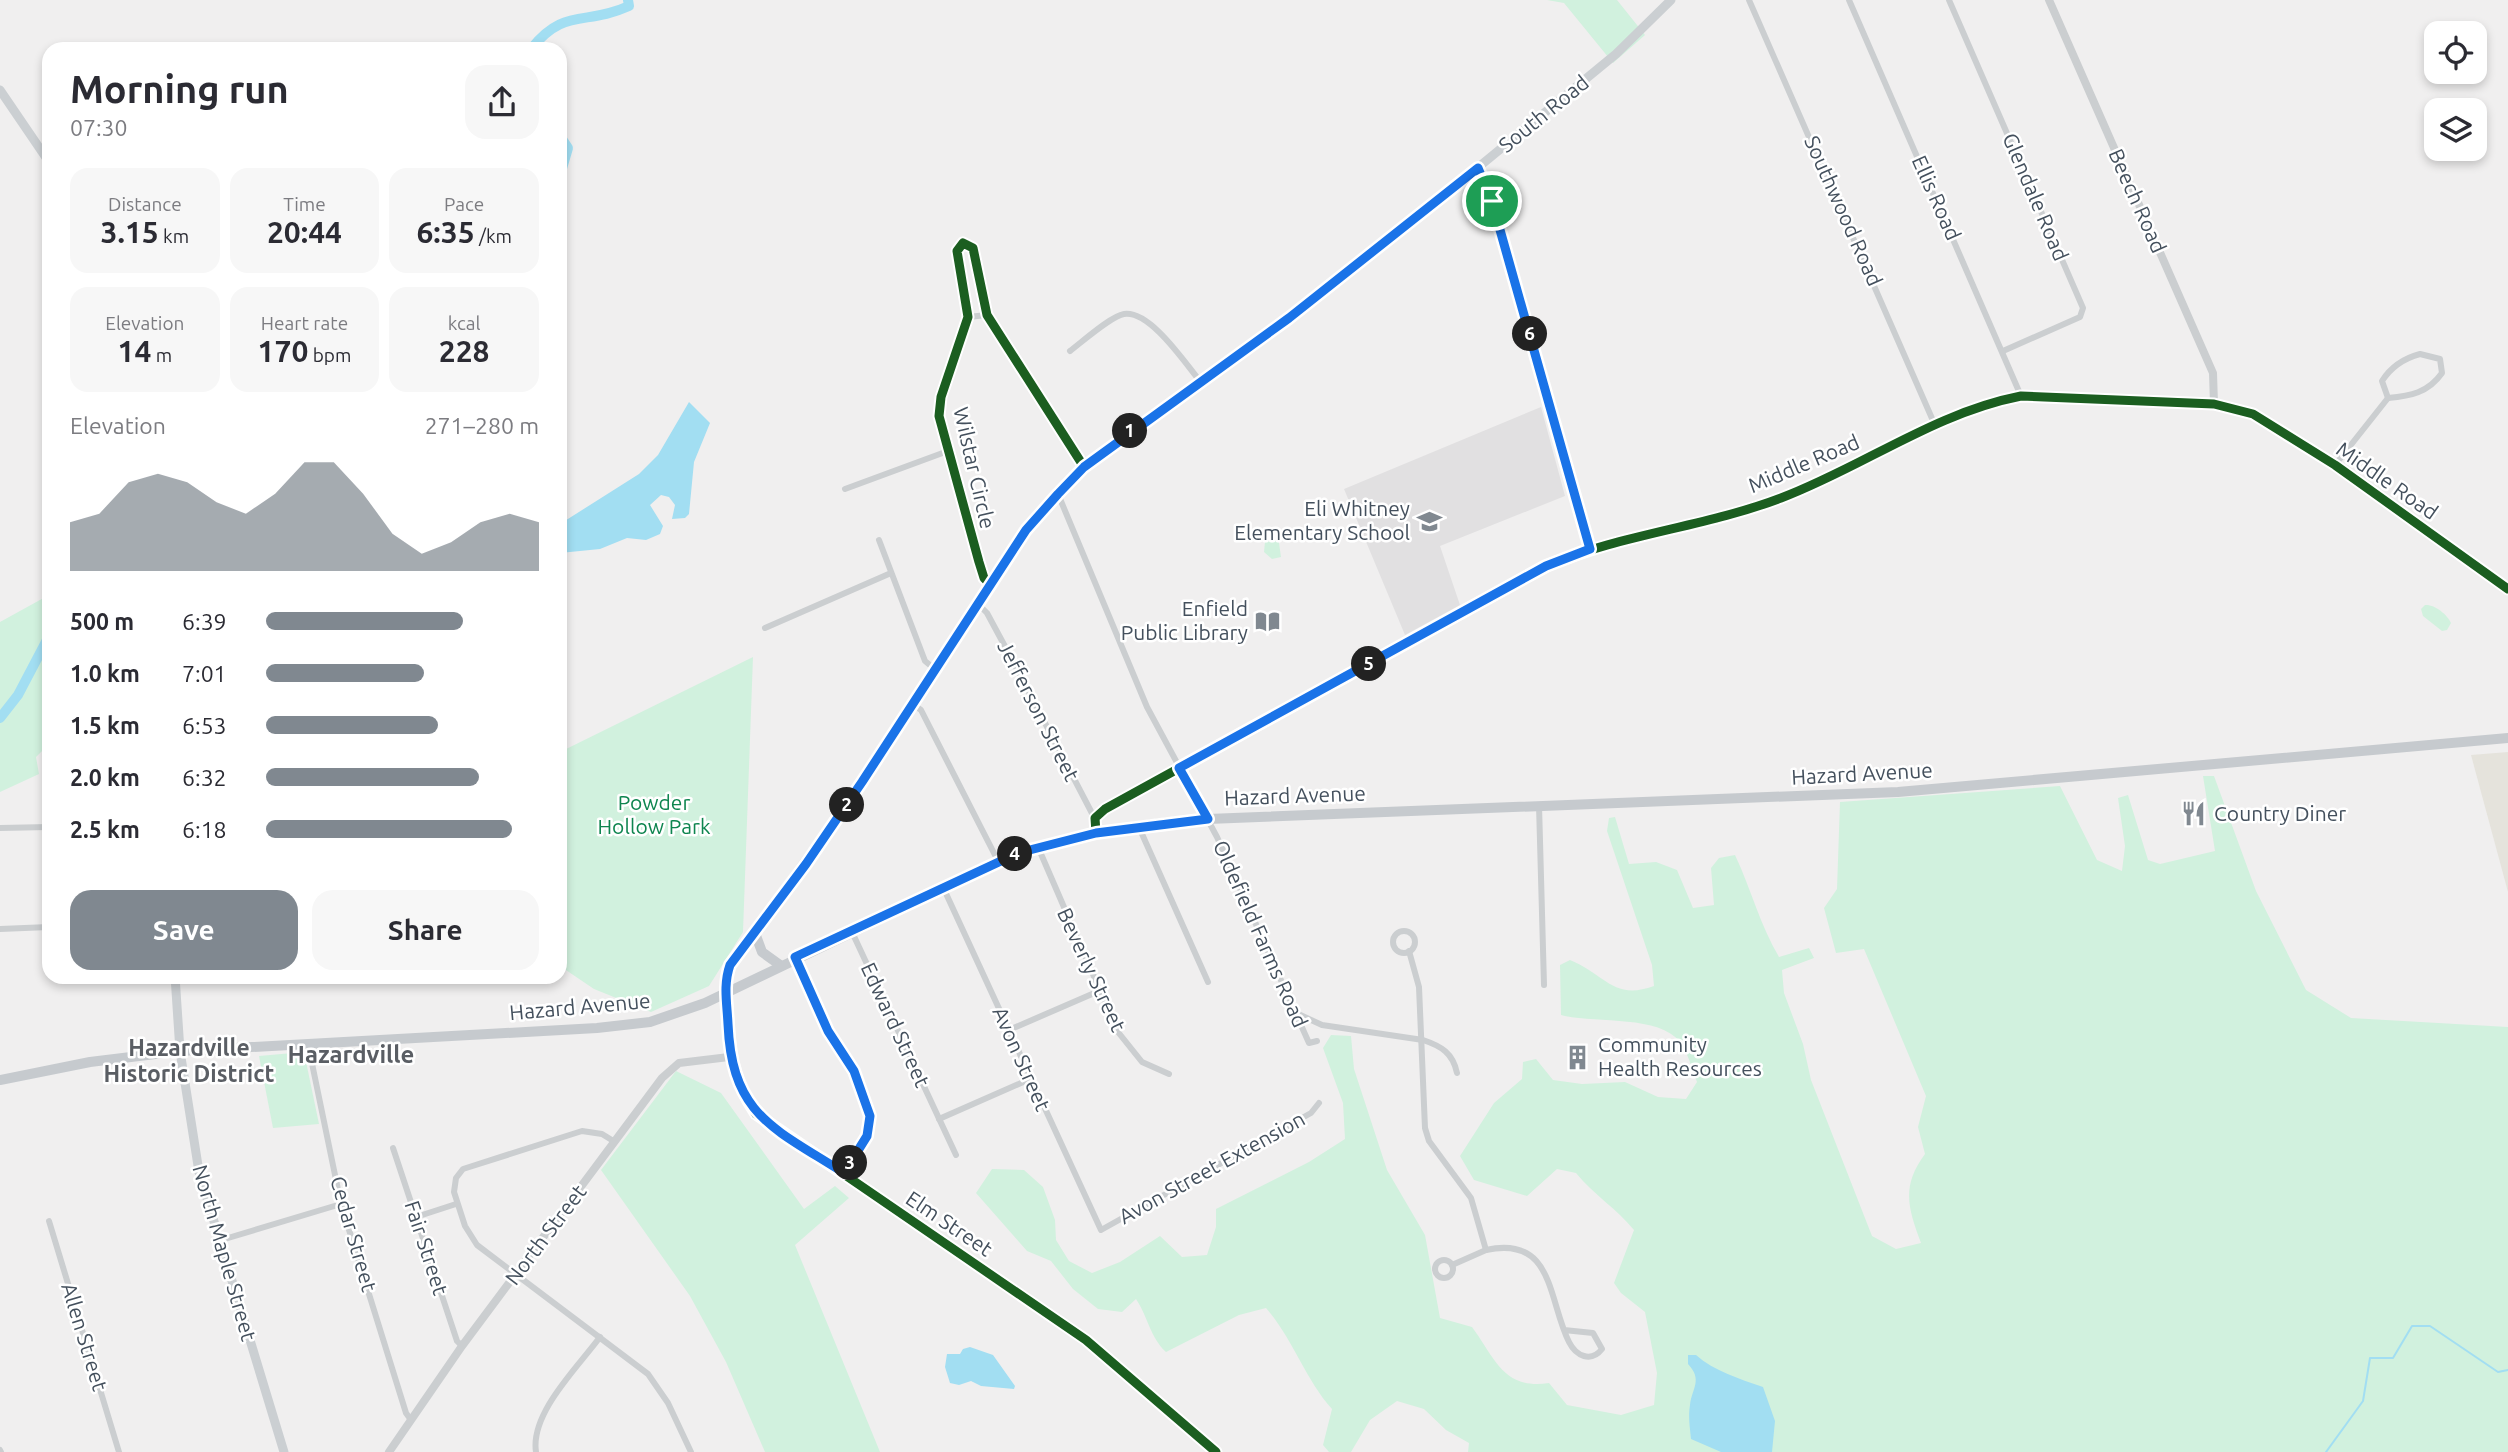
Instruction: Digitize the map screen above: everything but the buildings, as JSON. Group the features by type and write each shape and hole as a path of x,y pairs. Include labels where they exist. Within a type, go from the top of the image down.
{"main road":[{"name":"South Road","path":"726,992 724,981 730,965 806,864 914,705 1026,530 1058,494 1084,467 1289,318 1478,168 1616,54 1671,0"},
{"path":"0,90 42,152"},
{"name":"Hazard Avenue","path":"0,1080 90,1062 180,1051 626,1026 671,1016 998,861 1038,847 1138,825 1208,819 1949,788 2508,738"},
{"path":"755,933 762,952 780,965"},
{"name":"North Maple Street","path":"176,984 180,1051 198,1172 284,1452"}],"street":[{"name":"Southwood Road","path":"1749,0 1934,423"},
{"name":"Ellis Road","path":"1849,0 2021,396"},
{"name":"Glendale Road","path":"1950,0 2083,308 2080,317 2003,351"},
{"name":"Beech Road","path":"2049,0 2213,373 2214,404"},
{"path":"1478,168 1493,205 1590,549"},
{"name":"Wilstar Circle","path":"991,585 984,578 939,416 941,397 968,317 957,251 963,243 973,248 987,315 1084,467"},
{"path":"1070,351 1122,314 1135,314 1162,335 1200,381"},
{"path":"968,317 987,315"},
{"path":"2335,465 2388,398 2411,395 2430,387 2441,373 2440,359 2420,354 2394,368 2382,381 2388,398"},
{"name":"Middle Road","path":"1094,819 1105,809 1546,566 1590,549 1780,498 1934,423 1994,401 2021,396 2214,404 2234,408 2269,422 2335,465 2508,589"},
{"path":"845,489 947,451"},
{"name":"Oldefield Farms Road","path":"1058,494 1142,695 1208,819 1309,1044 1317,1041"},
{"path":"879,540 925,661 936,670"},
{"path":"765,628 891,573"},
{"name":"Jefferson Street","path":"979,606 987,614 1003,643 1094,819"},
{"path":"914,705 921,710 998,861"},
{"path":"1539,805 1544,985"},
{"path":"1094,819 1096,833"},
{"path":"1138,825 1208,982"},
{"path":"0,828 42,827"},
{"name":"Beverly Street","path":"1038,847 1118,1031 1136,1057 1169,1074"},
{"name":"Avon Street","path":"943,887 1101,1230"},
{"path":"0,929 42,927"},
{"name":"Edward Street","path":"851,930 956,1155"},
{"path":"1409,951 1419,987 1425,1128 1429,1141 1471,1198 1486,1250"},
{"path":"795,957 828,1031 854,1071 870,1116 867,1136 844,1173"},
{"name":"Elm Street","path":"726,992 729,1057 734,1076 756,1114 1086,1340 1216,1452"},
{"path":"1009,1030 1099,992"},
{"path":"1296,1013 1322,1026 1423,1040 1443,1048 1454,1060 1457,1073"},
{"name":"Cedar Street","path":"308,1044 341,1204 406,1413 411,1420"},
{"name":"North Street","path":"389,1452 462,1346 671,1069 692,1060 729,1057"},
{"path":"940,1119 1030,1079"},
{"name":"Avon Street Extension","path":"1101,1230 1311,1113 1319,1102"},
{"path":"615,1142 602,1134 582,1131 463,1168 454,1184 456,1204 477,1245 634,1362 659,1388 691,1452"},
{"name":"Fair Street","path":"393,1148 457,1341 462,1346"},
{"path":"218,1241 341,1204"},
{"path":"416,1217 456,1204"},
{"name":"Allen Street","path":"49,1221 119,1452"},
{"path":"1452,1265 1502,1246 1534,1258 1554,1290 1564,1330 1570,1344 1579,1355 1588,1358 1597,1355 1602,1349 1593,1333 1564,1330"},
{"path":"536,1452 535,1436 541,1416 600,1337"}],"shaded area":[{"name":"Eli Whitney Elementary School","path":"1541,407 1565,496 1440,546 1460,605 1405,635 1344,489"},
{"path":"2508,752 2508,892 2471,755"}],"green space":[{"path":"1547,0 1617,0 1645,35 1613,63 1564,3"},
{"path":"1277,529 1281,557 1272,559 1264,552 1266,531"},
{"path":"42,599 42,751 36,757 39,774 0,792 0,622"},
{"path":"2425,605 2436,608 2447,616 2451,623 2447,630 2442,631 2423,616 2421,609"},
{"name":"Powder Hollow Park","path":"753,657 743,932 709,986 651,1012 594,989 567,971 567,749"},
{"path":"2203,776 2214,776 2256,891 2306,990 2351,1018 2508,1027 2508,1452 1468,1452 1469,1443 1446,1430 1424,1409 1397,1401 1370,1420 1351,1452 1329,1452 1323,1445 1332,1409 1266,1308 1239,1315 1166,1352 1156,1340 1136,1299 1122,1312 1098,1309 1073,1289 1051,1261 1027,1251 976,1193 992,1169 1024,1170 1043,1187 1055,1220 1056,1240 1069,1261 1092,1273 1120,1262 1160,1236 1182,1257 1207,1255 1216,1227 1216,1209 1309,1162 1345,1139 1343,1103 1323,1048 1331,1035 1351,1036 1354,1069 1387,1170 1425,1235 1440,1318 1472,1327 1494,1360 1510,1377 1533,1384 1549,1383 1567,1405 1621,1415 1654,1405 1657,1373 1645,1312 1621,1293 1614,1283 1634,1230 1576,1173 1557,1169 1527,1196 1474,1180 1460,1156 1494,1103 1522,1079 1523,1062 1536,1059 1553,1080 1582,1084 1625,1082 1658,1097 1686,1099 1697,1082 1683,1046 1670,1033 1657,1027 1625,1021 1561,1015 1560,965 1570,960 1619,988 1640,990 1654,986 1652,965 1607,831 1609,818 1615,817 1629,864 1656,862 1677,870 1693,908 1714,905 1711,868 1719,858 1735,855 1779,957 1809,948 1814,958 1782,970 1784,993 1803,1044 1811,1080 1872,1236 1896,1249 1921,1243 1909,1197 1912,1176 1925,1154 1918,1127 1926,1096 1864,949 1836,953 1824,908 1837,889 1840,802 2060,786 2097,860 2122,871 2125,846 2118,798 2128,795 2148,860 2160,864 2215,851"},
{"path":"304,1052 319,1124 273,1128 259,1056"},
{"path":"676,1071 721,1093 804,1209 835,1186 849,1198 795,1245 880,1452 765,1452 726,1362 690,1296 601,1170"}],"water":[{"path":"689,402 710,423 694,462 689,514 685,518 672,519 675,505 669,497 661,495 650,505 663,526 660,534 646,540 627,538 600,549 567,552 567,520 639,474 658,455"},
{"path":"970,1347 993,1355 1015,1386 1014,1389 981,1386 971,1381 959,1385 950,1383 945,1367 947,1354 960,1354 963,1349"},
{"path":"1688,1355 1696,1355 1719,1370 1763,1387 1775,1421 1772,1452 1721,1452 1691,1439 1689,1409 1696,1380 1688,1364"}],"waterway":[{"path":"537,42 554,27 576,19 614,12 629,6 628,0"},
{"path":"567,146 567,151"},
{"path":"0,718 18,695 42,649"},
{"path":"2326,1452 2363,1401 2370,1358 2393,1358 2412,1326 2430,1326 2498,1372 2508,1370"}],"cycle path":[{"path":"991,585 984,578 979,562 939,416 941,397 968,317 957,251 963,243 973,248 987,315 1084,467"},
{"path":"1096,833 1095,818 1105,809 1546,566 1604,546 1723,516 1781,498 1958,415 2021,396 2214,404 2253,414 2335,465 2508,589"},
{"path":"726,992 735,1070 756,1114 1086,1340 1216,1452"}],"place":[{"name":"Eli Whitney Elementary School","path":"1430,521"},
{"name":"Enfield Public Library","path":"1268,621"},
{"name":"Country Diner","path":"2194,814"},
{"name":"Community Health Resources","path":"1578,1057"}],"district":[{"name":"Hazardville","path":"351,1055"},
{"name":"Hazardville Historic District","path":"189,1061"}],"route":[{"path":"1478,168 1492,201 1590,549 1546,566 1179,768 1208,819 1138,825 1069,838 1018,853 795,957 828,1031 854,1071 870,1116 867,1136 844,1173 771,1126 756,1114 744,1096 734,1076 729,1057 724,981 730,965 806,864 862,782 1026,530 1084,467 1289,318 1478,168"}]}
